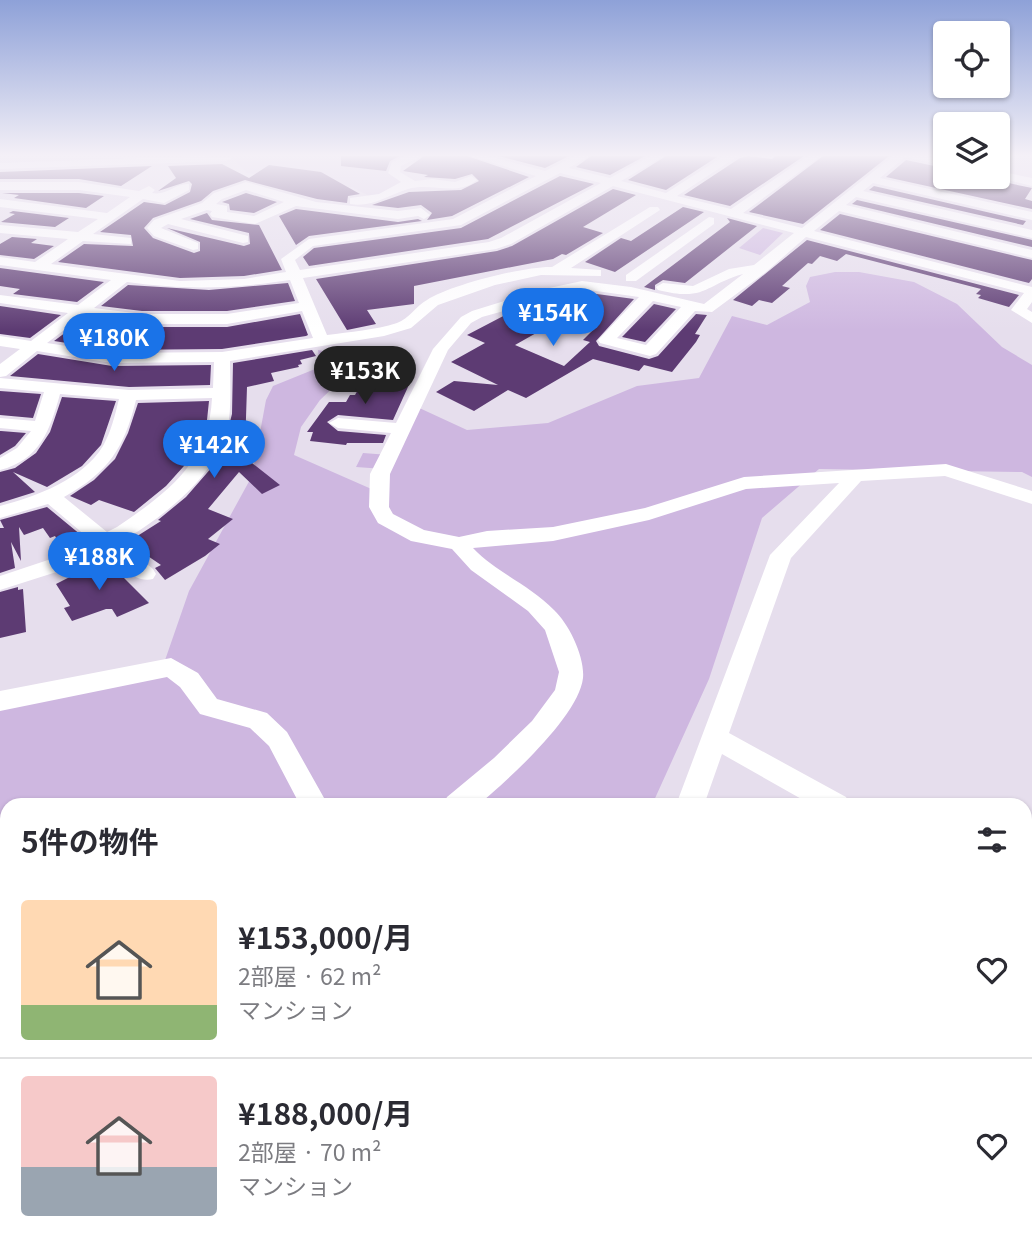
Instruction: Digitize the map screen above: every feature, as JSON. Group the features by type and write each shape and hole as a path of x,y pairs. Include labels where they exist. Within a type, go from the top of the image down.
{"street":[{"path":"2,231 33,214"},
{"path":"87,214 111,217"},
{"path":"38,267 115,214"},
{"path":"184,214 153,228 193,246"},
{"path":"217,214 255,220 268,214"},
{"path":"423,214 433,226"},
{"path":"321,339 288,259 309,243 456,222 470,214"},
{"path":"0,261 180,285 244,283 491,246 506,241 555,214"},
{"path":"555,271 646,214"},
{"path":"734,214 1032,291 1020,310 1032,318"},
{"path":"829,214 707,309 607,287 582,285 545,293 477,314 456,329 441,349 380,474 379,508 386,519 418,536 458,544 487,538 553,534 649,514 744,483 946,470 1032,498"},
{"path":"868,214 1027,253 1032,236 944,214"},
{"path":"168,220 243,239"},
{"path":"631,278 709,220"},
{"path":"2,231 126,241"},
{"path":"0,341 112,358 222,357 384,331 406,325 433,302 491,281 541,271 590,272 631,278 688,293 703,289 737,268 761,268"},
{"path":"0,372 123,278"},
{"path":"649,296 606,340 655,353 690,307"},
{"path":"0,299 142,319 228,319 306,306"},
{"path":"0,583 36,574 106,540 138,522 182,488 195,473 217,433 222,357"},
{"path":"0,383 128,395 221,393"},
{"path":"0,464 29,451 41,427 53,389"},
{"path":"0,512 51,496 106,456 119,430 128,395"},
{"path":"338,423 400,429"},
{"path":"0,424 41,427"},
{"path":"693,798 781,555 854,478"},
{"path":"51,496 145,574"},
{"path":"458,544 470,561 547,615 565,646 571,679 560,705 538,731 465,798"},
{"path":"0,701 171,667 189,680 209,707 258,720 268,729 278,739 310,798"},
{"path":"716,738 823,798"}],"shaded area":[{"path":"763,228 783,233 760,255 739,248"},
{"path":"835,272 859,272 914,282 957,304 1002,347 1032,365 1032,477 1022,472 819,469 762,518 709,679 655,798 0,798 0,693 163,666 189,591 252,476 266,400 273,386 320,367 318,350 364,358 320,400 301,427 294,455 376,491 384,469 356,467 363,453 389,455 415,406 467,430 548,423 637,386 699,378 732,316 767,325 810,302 806,286 810,277"}],"building":[{"path":"15,214 69,218 55,227 1,222"},
{"path":"126,214 164,214 153,218 144,228 153,238 194,253 200,251 200,242 167,228 244,246 250,244 249,233 190,219 208,214 212,220 259,225 282,270 244,276 180,278 58,262 84,244 133,246 131,235 100,232"},
{"path":"337,214 398,222 418,219 422,221 309,236 296,245 279,216"},
{"path":"431,214 456,214 452,216 427,220"},
{"path":"487,214 536,214 488,239 309,266 303,257 314,248 461,228"},
{"path":"568,214 604,214 583,227 603,233 566,255 414,286 414,304 367,310 376,324 347,330 316,279 497,251 512,246"},
{"path":"672,214 701,214 615,272 585,262 621,238 631,241"},
{"path":"759,214 815,214 803,224"},
{"path":"841,214 1032,260 1032,279 1029,283 820,230"},
{"path":"895,214 919,214 1032,240 1032,247"},
{"path":"975,214 996,214 1026,221 1023,225"},
{"path":"727,218 757,226 685,283 663,280 655,285 655,290 644,287 730,222"},
{"path":"12,237 37,239 31,243 54,246 34,259 0,255 0,244"},
{"path":"807,240 1019,295 1009,307 978,298 981,295 976,294 981,289 846,254 837,261 820,256 812,264 808,263 782,286 790,288 772,303 759,300 752,306 733,300"},
{"path":"0,268 104,282 77,302 13,294 20,289 0,286"},
{"path":"288,283 295,301 227,311 142,311 101,306 128,285 209,290"},
{"path":"582,292 634,299 596,341 599,346 649,359 658,356 696,314 707,315 695,334 700,335 696,342 672,372 644,365 639,371 593,359 526,398 508,390 474,411 436,392 454,381 498,385 451,362 485,343 467,335 511,312 527,318 542,303","holes":["568,315 599,324 583,340 590,342 564,366 515,345"]},
{"path":"654,304 676,309 645,342 622,337"},
{"path":"0,306 61,315 30,338 0,334"},
{"path":"300,314 308,335 306,336 222,349 112,350 54,341 85,318 142,327 227,327"},
{"path":"312,350 316,356 300,360 302,364 298,365 299,367 271,373 274,381 247,387 245,448 235,459 252,463 280,485 262,494 239,472 208,509 233,519 208,539 220,544 165,580 155,568 161,565 139,550 142,547 131,540 161,521 158,520 186,497 213,466 223,449 232,414 233,363"},
{"path":"38,354 112,366 211,365 210,385 129,387 10,376"},
{"path":"399,356 392,376 412,378 393,420 338,415 327,422 338,431 386,435 383,443 346,445 310,441 313,432 307,432 329,402 346,402 359,388 367,388 373,375 373,357"},
{"path":"0,391 41,394 33,418 0,415"},
{"path":"62,397 116,401 101,445 82,466 47,487 13,472 35,492 0,503 0,472 15,468 36,453 50,432"},
{"path":"209,401 207,420 192,457 166,486 134,512 99,500 91,505 70,496 94,480 115,459 128,433 138,403"},
{"path":"0,431 26,433 15,446 0,455"},
{"path":"47,507 81,535 59,543 55,536 50,538 43,528 24,535 19,527 21,561 11,542 15,568 0,573 0,528 4,528 0,520"},
{"path":"105,559 149,603 117,617 112,609 106,609 72,621 64,608 70,606 56,584"},
{"path":"18,587 18,590 23,589 26,632 0,638 0,592"}]}
